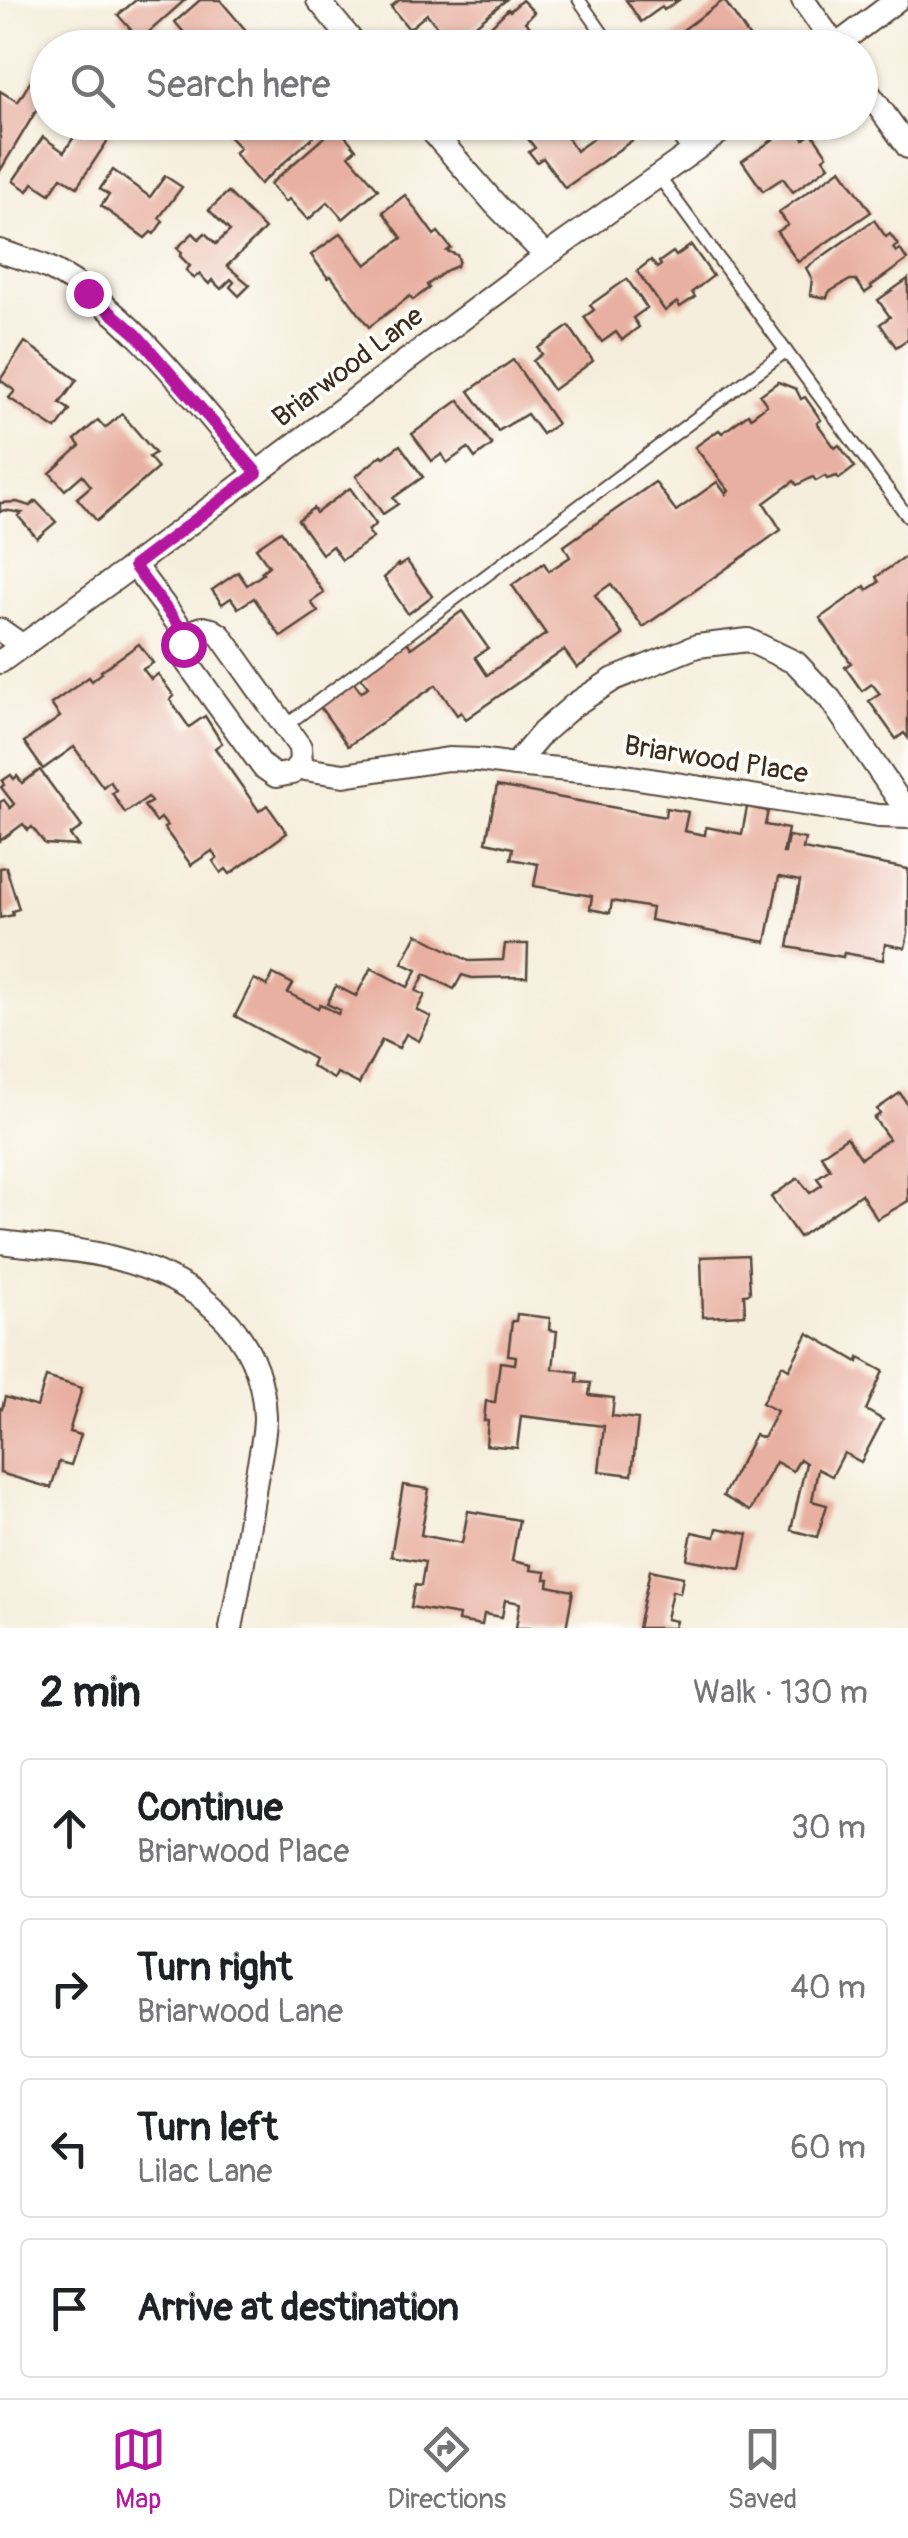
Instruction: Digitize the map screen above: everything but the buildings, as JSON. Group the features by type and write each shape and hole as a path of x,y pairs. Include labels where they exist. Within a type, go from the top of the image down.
{"street":[{"path":"318,0 343,30"},
{"path":"803,0 823,30"},
{"path":"857,30 897,0"},
{"path":"878,106 908,147"},
{"path":"440,140 546,256"},
{"name":"Briarwood Lane","path":"0,662 546,256 710,140"},
{"path":"0,251 50,269 88,293 136,334 257,473"},
{"name":"Briarwood Place","path":"134,566 187,636 183,644 186,662 262,767 276,776 298,768 344,776 448,759 479,760 612,774 880,816 908,815"},
{"path":"187,636 203,628 220,636 300,748 298,768"},
{"path":"0,630 23,646"},
{"name":"Briarwood Place","path":"515,766 543,732 614,679 697,646 748,640 796,663 830,700 908,815"},
{"path":"0,1242 112,1257 170,1276 224,1316 244,1344 259,1380 265,1418 231,1628"}],"lane":[{"path":"579,0 600,30"},
{"path":"680,140 690,155"},
{"path":"659,177 908,517"},
{"path":"285,726 786,351"}],"route":[{"path":"88,293 136,334 257,473 134,566 187,636 183,644"}]}
